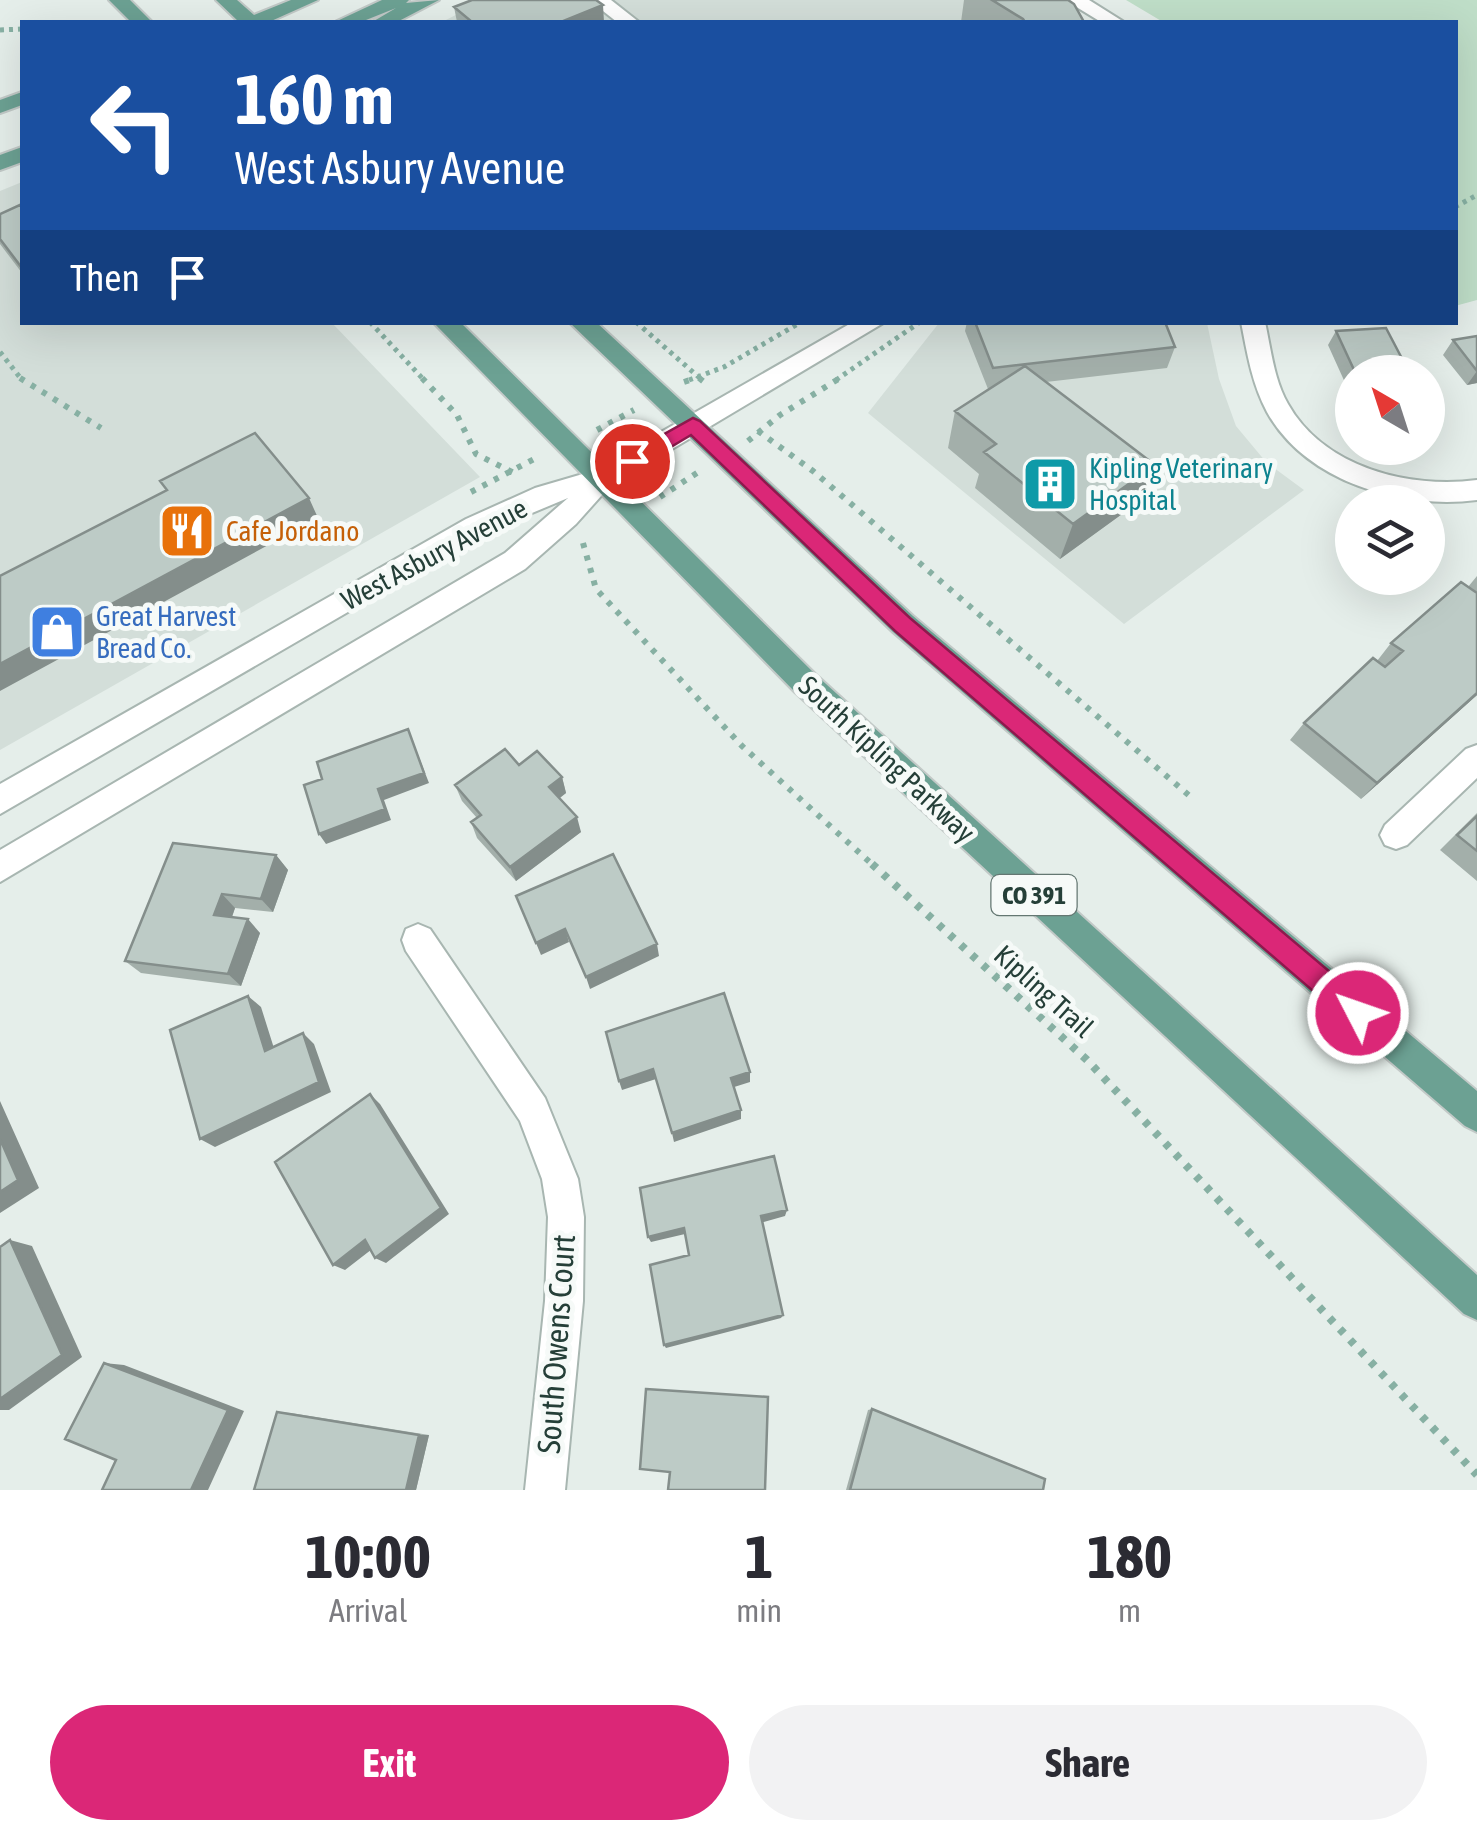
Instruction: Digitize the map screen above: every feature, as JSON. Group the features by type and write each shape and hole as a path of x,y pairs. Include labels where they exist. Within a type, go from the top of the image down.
{"main road":[{"path":"97,0 112,20"},
{"path":"120,0 140,20"},
{"path":"226,0 250,20"},
{"path":"257,20 308,0"},
{"path":"349,20 400,0"},
{"path":"386,20 430,0"},
{"name":"South Kipling Parkway","path":"448,325 805,684 1477,1301"},
{"path":"583,325 902,624 1477,1114"}],"street":[{"path":"599,0 626,20"},
{"path":"1075,0 1110,20"},
{"name":"West Asbury Avenue","path":"0,800 475,526 544,495 601,479 868,325"},
{"path":"1254,325 1268,386 1279,411 1316,448 1339,464 1400,488 1428,493 1477,490"},
{"path":"0,867 514,562 567,517 601,479"},
{"path":"1396,835 1477,758"},
{"name":"South Owens Court","path":"418,940 534,1110 560,1178 566,1217 565,1282 545,1490"}],"path":[{"path":"373,325 457,415 476,454 507,472 697,375 724,367 797,325"},
{"path":"639,325 697,375"},
{"path":"635,512 880,354 916,325"},
{"path":"0,352 25,384 102,428"},
{"path":"760,433 813,470 1192,798"},
{"name":"Kipling Trail","path":"635,512 584,545 596,590 742,746 1087,1060 1477,1475"}],"shaded area":[{"path":"485,0 1025,0 1060,20 446,20"},
{"path":"20,183 20,325 334,325 480,477 0,750 0,191"},
{"path":"937,325 1207,325 1219,379 1236,426 1266,462 1304,490 1124,624 868,413"}],"green space":[{"path":"1126,0 1477,0 1477,300 1458,305 1458,20 1160,20"}],"building":[{"path":"472,0 596,0 603,5 566,20 470,20 454,7"},
{"path":"992,0 1068,0 1083,20 1024,20"},
{"path":"20,205 20,265 0,239 0,214"},
{"path":"976,325 1166,325 1175,347 993,368"},
{"path":"1386,328 1400,355 1347,355 1336,331"},
{"path":"1477,336 1477,371 1453,340"},
{"path":"1025,366 1155,465 1073,524 984,452 996,444 955,411"},
{"path":"255,433 309,498 0,664 0,576 167,490 160,481"},
{"path":"1461,582 1477,593 1477,693 1377,783 1304,723 1373,658 1385,667 1403,651 1391,643"},
{"path":"408,729 424,773 378,789 385,809 319,834 304,785 322,779 317,762"},
{"path":"505,749 519,765 537,751 562,777 549,787 577,817 510,867 471,822 481,815 455,785"},
{"path":"1477,816 1477,851 1457,835"},
{"path":"173,843 276,855 261,899 222,894 214,915 248,919 228,974 125,961"},
{"path":"613,854 657,944 586,977 565,929 536,943 516,896"},
{"path":"724,993 750,1072 731,1078 741,1110 672,1133 653,1069 619,1081 606,1032"},
{"path":"248,996 265,1051 303,1033 319,1082 200,1139 170,1030"},
{"path":"370,1094 441,1208 375,1258 365,1240 333,1265 275,1162"},
{"path":"0,1139 18,1180 0,1192"},
{"path":"774,1156 787,1210 761,1216 783,1315 664,1345 650,1265 689,1255 684,1228 648,1237 640,1188"},
{"path":"10,1240 62,1355 0,1399 0,1247"},
{"path":"104,1363 228,1410 191,1490 102,1490 116,1460 65,1439"},
{"path":"646,1389 768,1397 765,1490 668,1490 670,1472 640,1469"},
{"path":"872,1409 1045,1479 1043,1490 850,1490"},
{"path":"277,1412 419,1435 406,1490 254,1490"}],"place":[{"name":"Kipling Veterinary Hospital","path":"1050,484"},
{"name":"Cafe Jordano","path":"187,531"},
{"name":"Great Harvest Bread Co.","path":"57,632"}],"route":[{"path":"632,461 693,426 902,624 1358,1013"}]}
